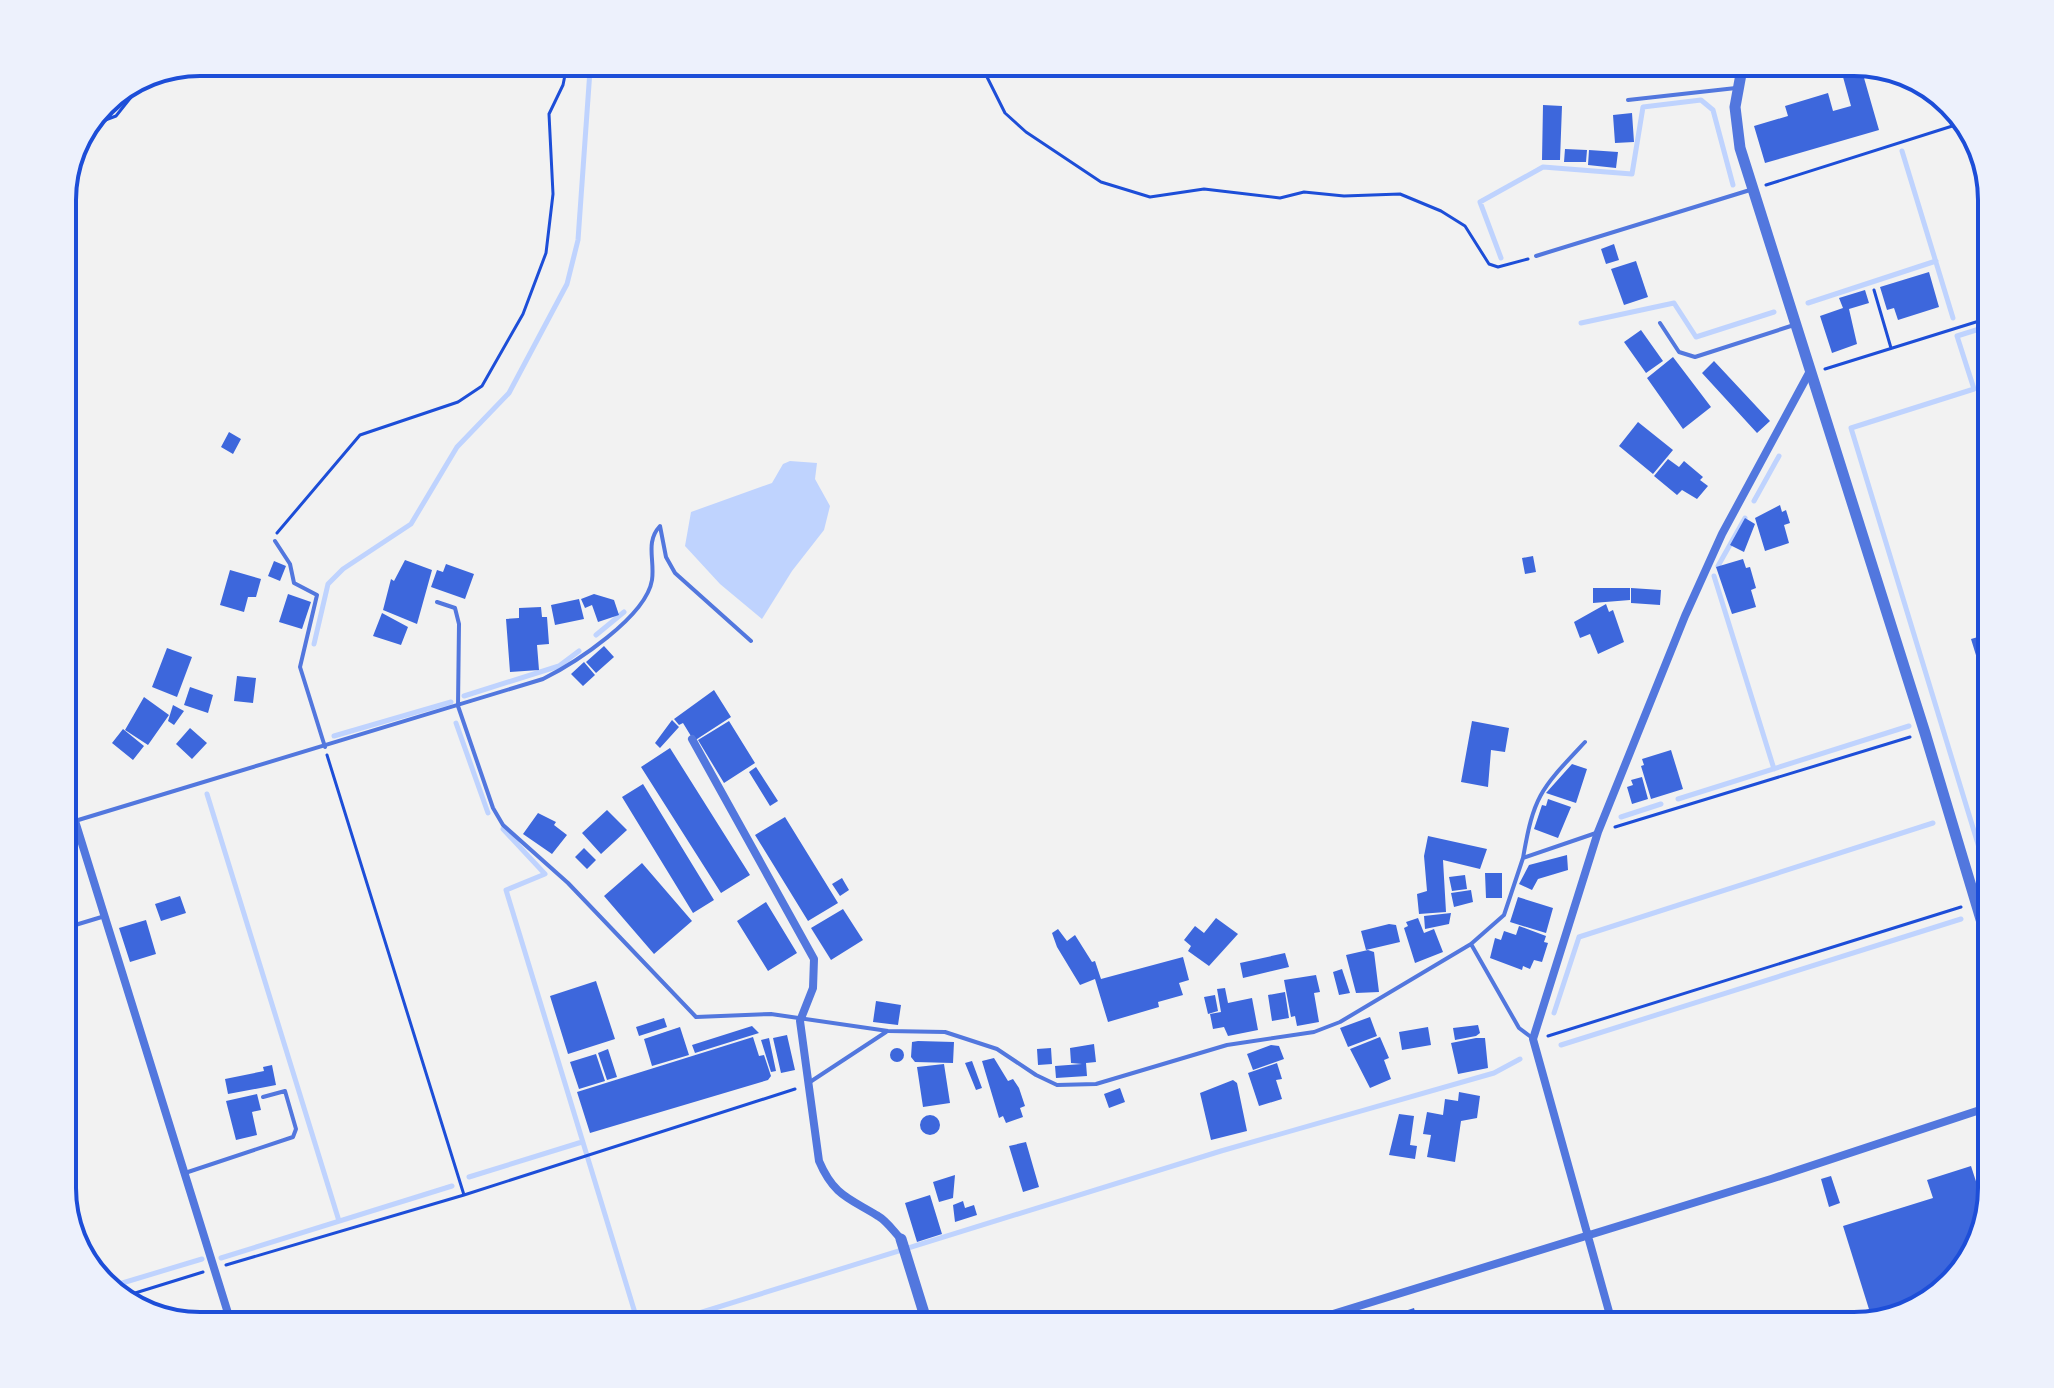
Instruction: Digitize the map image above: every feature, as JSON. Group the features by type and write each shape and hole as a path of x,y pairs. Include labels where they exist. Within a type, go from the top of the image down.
{"street":[{"path":"1739,76 1736,88 1740,148 1978,907"},
{"path":"1609,1312 1533,1039 1598,832 1685,616 1722,534 1809,373"},
{"path":"692,739 814,959 813,988 800,1021 819,1161 827,1179 850,1202 881,1217 901,1239 924,1312"},
{"path":"76,824 228,1312"},
{"path":"1339,1312 1978,1110"}],"lane":[{"path":"1628,100 1736,88"},
{"path":"1536,256 1753,189"},
{"path":"1660,323 1679,352 1695,357 1794,325"},
{"path":"76,821 543,679 568,666 632,614 647,597 652,580 650,546 653,533 660,526 666,557 675,573 751,641"},
{"path":"275,541 290,564 294,583 317,595 300,667 325,747"},
{"path":"437,602 455,608 459,624 458,706 482,784 503,825 568,883 696,1017 771,1014 800,1021 888,1031 945,1032 997,1049 1057,1085 1096,1084 1227,1045 1314,1032 1340,1022 1471,944 1504,915 1523,858 1531,812 1543,787 1585,742"},
{"path":"1523,858 1598,832"},
{"path":"76,925 105,916"},
{"path":"1471,944 1519,1028 1533,1039"},
{"path":"807,1085 888,1031"},
{"path":"185,1173 293,1137 296,1129 285,1091 263,1097"}],"path":[{"path":"275,541 279,527 360,435 458,402 482,386 497,363 523,314 546,253 553,194 549,114 565,76"},
{"path":"986,76 1005,113 1026,132 1101,182 1150,197 1204,189 1280,198 1304,192 1344,196 1400,194 1441,211 1465,226 1489,264 1498,267 1536,256"},
{"path":"106,120 116,116 130,99"},
{"path":"1753,189 1953,126"},
{"path":"1874,290 1891,348"},
{"path":"1809,373 1978,321"},
{"path":"1598,832 1925,733"},
{"path":"325,747 464,1195"},
{"path":"1533,1039 1977,903"},
{"path":"135,1293 464,1195 807,1085"}],"water":[{"path":"790,461 817,463 815,479 830,506 824,530 792,571 762,619 720,584 685,546 691,512 772,483 783,464"}],"building":[{"path":"1843,76 1864,77 1879,130 1765,163 1754,126 1788,116 1785,106 1828,93 1833,111 1851,106"},
{"path":"1543,105 1562,106 1560,160 1542,160"},
{"path":"1632,113 1634,142 1615,143 1613,115"},
{"path":"1565,149 1587,150 1586,162 1564,162"},
{"path":"1589,150 1618,152 1616,168 1588,165"},
{"path":"1614,244 1619,260 1606,264 1601,249"},
{"path":"1636,261 1648,297 1624,305 1611,269"},
{"path":"1929,272 1939,307 1898,320 1894,308 1887,310 1880,287"},
{"path":"1865,290 1869,303 1849,309 1857,344 1832,353 1820,316 1843,308 1839,298"},
{"path":"1641,330 1663,361 1646,373 1624,342"},
{"path":"1673,357 1711,407 1683,429 1647,378"},
{"path":"1714,361 1770,421 1757,433 1702,373"},
{"path":"1638,422 1673,450 1653,474 1619,446"},
{"path":"229,432 241,439 233,454 221,447"},
{"path":"1668,459 1679,467 1684,461 1703,477 1700,480 1708,486 1697,499 1682,490 1677,495 1654,476"},
{"path":"1780,505 1782,512 1786,510 1790,523 1784,525 1789,543 1765,551 1755,518"},
{"path":"1745,518 1755,524 1744,552 1730,545"},
{"path":"1533,556 1536,572 1525,574 1522,558"},
{"path":"1743,559 1746,568 1750,567 1756,588 1751,590 1756,607 1732,614 1716,567"},
{"path":"405,560 432,570 417,624 383,610 391,579 394,581"},
{"path":"274,561 286,566 280,581 268,576"},
{"path":"446,564 474,574 465,599 431,587 437,570 443,572"},
{"path":"230,570 261,579 256,597 248,597 244,612 220,605"},
{"path":"1593,588 1630,588 1630,600 1593,603"},
{"path":"1631,588 1661,590 1660,605 1631,603"},
{"path":"288,594 311,602 302,629 279,622"},
{"path":"594,594 614,600 619,615 598,622 592,605 585,608 581,599"},
{"path":"579,599 584,619 555,625 551,605"},
{"path":"1606,604 1609,612 1613,610 1624,642 1598,654 1590,634 1580,638 1574,622"},
{"path":"541,607 542,617 547,617 549,644 537,645 539,670 510,672 506,619 519,618 519,608"},
{"path":"382,613 408,627 401,645 373,636"},
{"path":"1978,637 1978,662 1971,639"},
{"path":"604,646 614,657 596,673 586,662"},
{"path":"167,648 192,657 177,697 152,687"},
{"path":"584,662 595,675 583,686 571,674"},
{"path":"237,676 256,678 253,703 234,701"},
{"path":"190,687 213,695 208,713 184,705"},
{"path":"714,690 731,717 694,741 683,723 679,725 674,719"},
{"path":"144,697 169,715 148,745 125,730"},
{"path":"173,705 184,711 174,725 168,721"},
{"path":"672,720 679,727 660,748 655,743"},
{"path":"729,721 755,763 724,783 698,740"},
{"path":"1472,721 1509,728 1505,752 1491,750 1488,787 1461,782"},
{"path":"190,728 207,743 192,759 176,744"},
{"path":"123,729 144,746 133,760 112,743"},
{"path":"670,748 750,875 721,893 641,767"},
{"path":"1671,750 1683,789 1651,799 1641,766 1644,765 1642,759"},
{"path":"1572,764 1587,769 1576,803 1546,793"},
{"path":"756,767 778,801 770,806 749,772"},
{"path":"1642,777 1648,799 1632,804 1627,787 1633,785 1631,780"},
{"path":"643,784 714,900 693,913 622,797"},
{"path":"1548,799 1571,807 1558,838 1534,829 1542,805 1546,806"},
{"path":"607,810 627,830 601,854 582,833"},
{"path":"538,813 556,822 554,825 567,835 552,854 523,834"},
{"path":"785,817 838,903 808,921 755,835"},
{"path":"1428,836 1487,849 1480,869 1443,860 1446,912 1419,914 1417,894 1427,891 1424,856"},
{"path":"584,848 596,860 587,869 575,857"},
{"path":"1567,855 1568,870 1538,879 1532,890 1519,884 1529,865"},
{"path":"642,863 692,921 654,954 604,896"},
{"path":"1485,873 1502,873 1502,898 1486,898"},
{"path":"1465,875 1467,889 1452,891 1449,877"},
{"path":"842,878 849,890 840,896 832,884"},
{"path":"1471,890 1473,902 1454,907 1451,893"},
{"path":"180,896 186,913 161,921 155,904"},
{"path":"1518,897 1553,908 1546,933 1510,922"},
{"path":"766,902 797,953 768,971 737,921"},
{"path":"843,909 863,940 831,960 811,928"},
{"path":"1451,913 1449,924 1425,929 1424,916"},
{"path":"1216,918 1238,934 1209,966 1188,951 1191,946 1184,940 1195,926 1204,933"},
{"path":"1418,918 1424,933 1434,929 1443,952 1415,963 1404,928 1408,926 1406,922"},
{"path":"146,920 156,954 130,962 119,928"},
{"path":"1396,925 1400,942 1366,950 1361,931"},
{"path":"1519,926 1546,936 1544,942 1548,943 1542,962 1534,960 1530,969 1523,966 1522,970 1490,958 1495,938 1501,940 1504,931 1516,935"},
{"path":"1058,929 1067,941 1075,935 1092,962 1095,961 1101,979 1183,957 1189,980 1179,983 1183,995 1158,1002 1159,1007 1108,1022 1095,979 1080,985 1057,947 1052,933"},
{"path":"1368,950 1374,952 1379,992 1356,993 1346,955"},
{"path":"1285,953 1289,967 1243,978 1240,963"},
{"path":"1342,969 1350,993 1339,995 1333,972"},
{"path":"1316,975 1320,992 1314,993 1319,1022 1297,1026 1295,1016 1291,1017 1284,980"},
{"path":"596,981 615,1039 568,1054 550,996"},
{"path":"1225,988 1228,1003 1252,998 1258,1030 1228,1036 1224,1027 1213,1029 1210,1014 1221,1012 1217,989"},
{"path":"1285,992 1289,1018 1272,1021 1268,995"},
{"path":"1215,995 1218,1011 1208,1014 1204,997"},
{"path":"876,1001 901,1005 898,1025 873,1022"},
{"path":"1370,1017 1377,1036 1348,1047 1340,1028"},
{"path":"664,1018 667,1027 639,1036 636,1027"},
{"path":"1478,1025 1480,1033 1476,1036 1455,1040 1453,1028"},
{"path":"752,1026 759,1033 695,1053 692,1045"},
{"path":"680,1027 689,1055 652,1066 644,1039"},
{"path":"1428,1027 1431,1045 1402,1050 1399,1032"},
{"path":"787,1035 795,1070 781,1073 773,1038"},
{"path":"753,1037 759,1056 764,1055 771,1076 768,1080 590,1133 577,1092"},
{"path":"1380,1037 1389,1058 1384,1060 1391,1079 1370,1088 1350,1049"},
{"path":"769,1038 776,1071 771,1072 761,1040"},
{"path":"1485,1038 1488,1068 1458,1074 1451,1043"},
{"path":"912,1042 954,1042 953,1063 915,1062 911,1057"},
{"path":"1094,1044 1096,1062 1086,1063 1087,1076 1056,1078 1055,1066 1082,1064 1071,1063 1070,1048"},
{"path":"1271,1045 1279,1046 1284,1059 1253,1070 1247,1054"},
{"path":"897,1048 904,1055 897,1062 890,1055"},
{"path":"1051,1048 1052,1064 1038,1065 1037,1049"},
{"path":"608,1049 617,1077 607,1080 598,1053"},
{"path":"596,1054 605,1081 579,1089 570,1062"},
{"path":"994,1058 1008,1081 1013,1079 1019,1088 1025,1106 1020,1108 1023,1117 1006,1123 1003,1116 999,1118 982,1061"},
{"path":"972,1061 982,1088 976,1090 965,1063"},
{"path":"1277,1063 1282,1079 1276,1080 1282,1099 1259,1106 1248,1073"},
{"path":"944,1064 950,1103 923,1107 917,1067"},
{"path":"272,1065 276,1085 228,1094 225,1079 264,1071 263,1067"},
{"path":"1233,1080 1237,1083 1247,1131 1211,1140 1200,1093"},
{"path":"1120,1088 1125,1102 1109,1108 1104,1094"},
{"path":"1459,1092 1480,1096 1477,1118 1461,1121 1455,1162 1427,1157 1431,1135 1423,1134 1427,1112 1443,1115 1445,1099 1458,1101"},
{"path":"257,1094 261,1110 252,1112 257,1135 236,1140 226,1101"},
{"path":"1399,1114 1414,1116 1410,1145 1417,1146 1415,1159 1389,1155"},
{"path":"930,1115 937,1118 940,1125 937,1132 930,1135 923,1132 920,1125 923,1118"},
{"path":"1026,1142 1039,1187 1023,1192 1009,1146"},
{"path":"1971,1166 1978,1188 1977,1205 1965,1243 1947,1270 1923,1291 1894,1305 1869,1311 1843,1226 1933,1198 1927,1180"},
{"path":"955,1175 953,1198 939,1202 933,1182"},
{"path":"1831,1176 1840,1203 1829,1207 1821,1179"},
{"path":"930,1195 942,1234 917,1242 905,1203"},
{"path":"963,1201 965,1208 974,1205 977,1215 955,1222 953,1205"}],"waterway":[{"path":"314,644 328,584 343,569 411,524 457,447 509,393 567,284 578,240 590,76"},
{"path":"1501,258 1480,202 1543,167 1632,174 1643,107 1701,100 1713,110 1733,185"},
{"path":"1902,151 1953,318"},
{"path":"1808,303 1936,261"},
{"path":"1581,323 1674,303 1696,337 1774,312"},
{"path":"1978,329 1957,336 1974,389 1851,428 1978,844"},
{"path":"1754,501 1779,456"},
{"path":"1718,566 1745,518"},
{"path":"1714,576 1774,769"},
{"path":"596,635 624,612"},
{"path":"464,696 559,666 579,651"},
{"path":"334,736 451,702"},
{"path":"456,723 488,813"},
{"path":"1678,799 1909,726"},
{"path":"207,794 339,1221"},
{"path":"1621,817 1661,804"},
{"path":"1554,1013 1579,937 1933,823"},
{"path":"503,829 545,874 506,890 635,1312"},
{"path":"1561,1045 1961,919"},
{"path":"702,1312 1221,1151 1494,1073 1520,1059"},
{"path":"469,1177 582,1142"},
{"path":"221,1258 452,1186"},
{"path":"121,1283 202,1259"}]}
